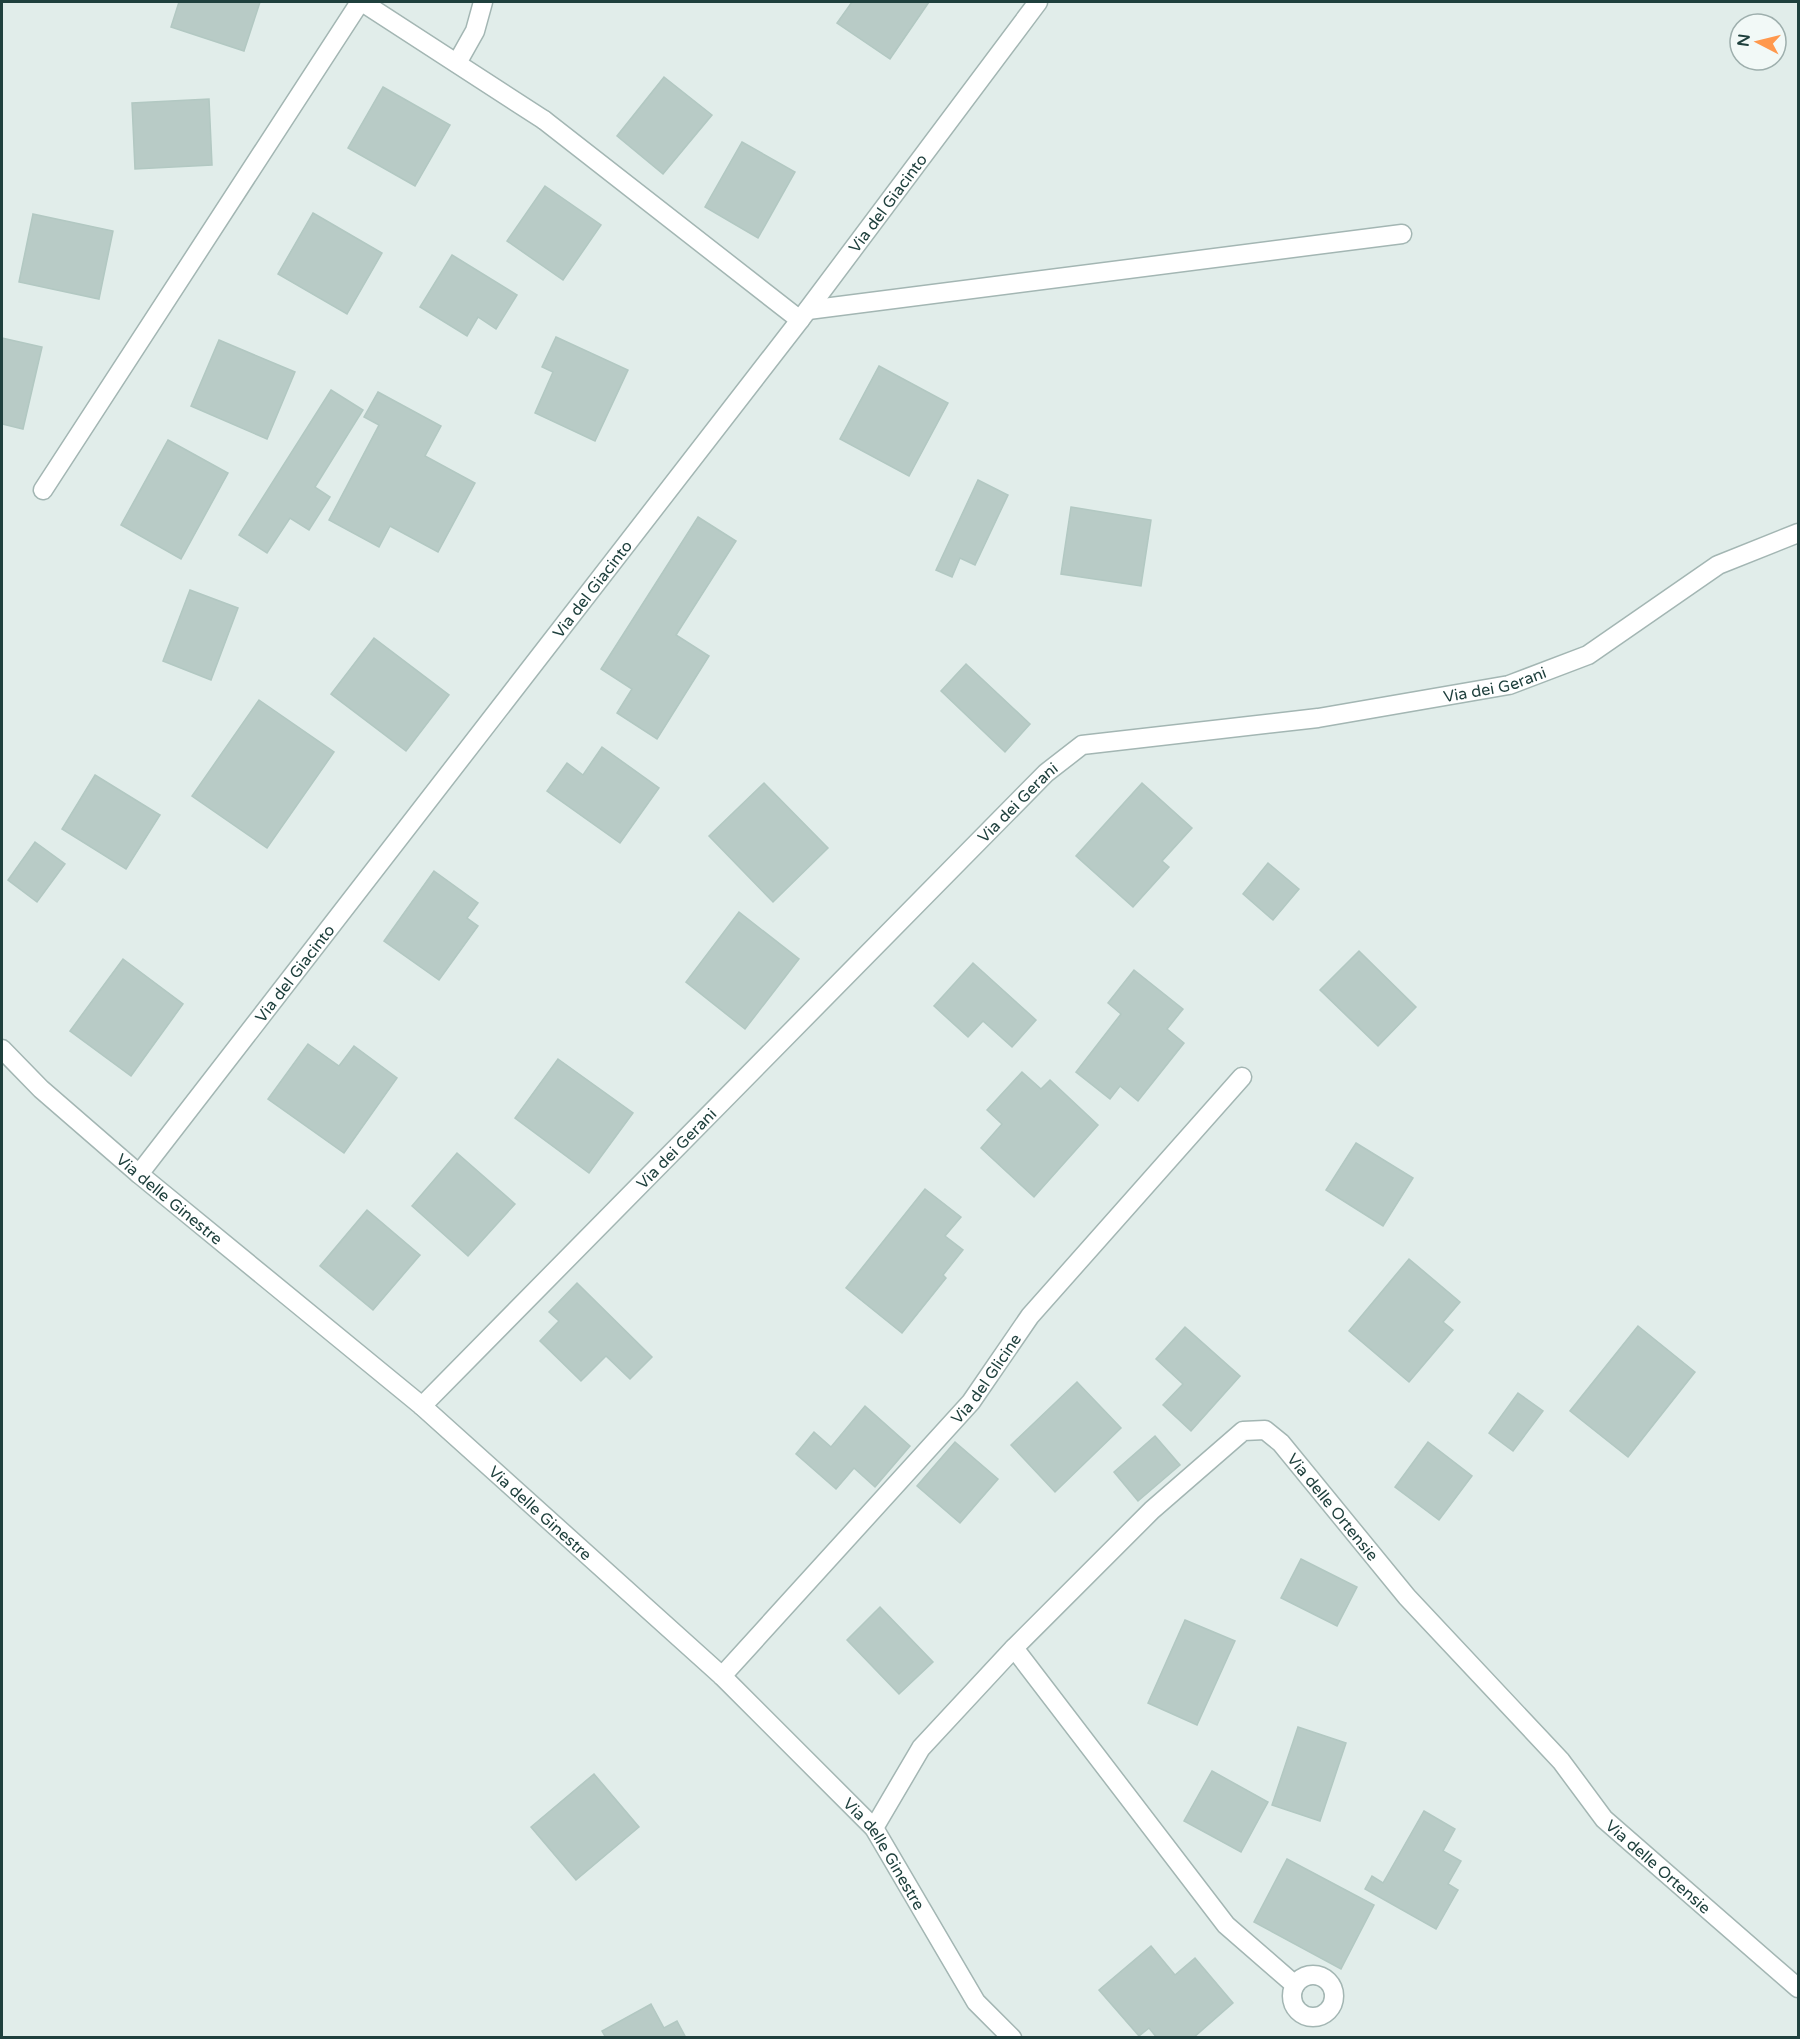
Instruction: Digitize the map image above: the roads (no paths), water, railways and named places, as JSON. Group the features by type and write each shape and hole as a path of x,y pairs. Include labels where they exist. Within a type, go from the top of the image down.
{"street":[{"path":"43,490 361,2 544,120 804,315 1402,234"},
{"path":"457,63 475,31 483,2"},
{"name":"Via del Giacinto","path":"139,1174 804,315 1038,2"},
{"name":"Via dei Gerani","path":"422,1406 1046,773 1082,745 1318,718 1509,684 1587,655 1718,565 1798,533"},
{"name":"Via delle Ginestre","path":"2,1049 41,1089 139,1174 422,1406 722,1676 874,1828 976,2002 1012,2037"},
{"name":"Via del Glicine","path":"722,1676 971,1402 1030,1316 1242,1077"},
{"name":"Via delle Ortensie","path":"874,1828 921,1748 1014,1648 1152,1510 1243,1431 1265,1430 1281,1443 1407,1597 1561,1761 1604,1819 1798,1988"},
{"path":"1014,1648 1226,1925 1294,1984"}]}
